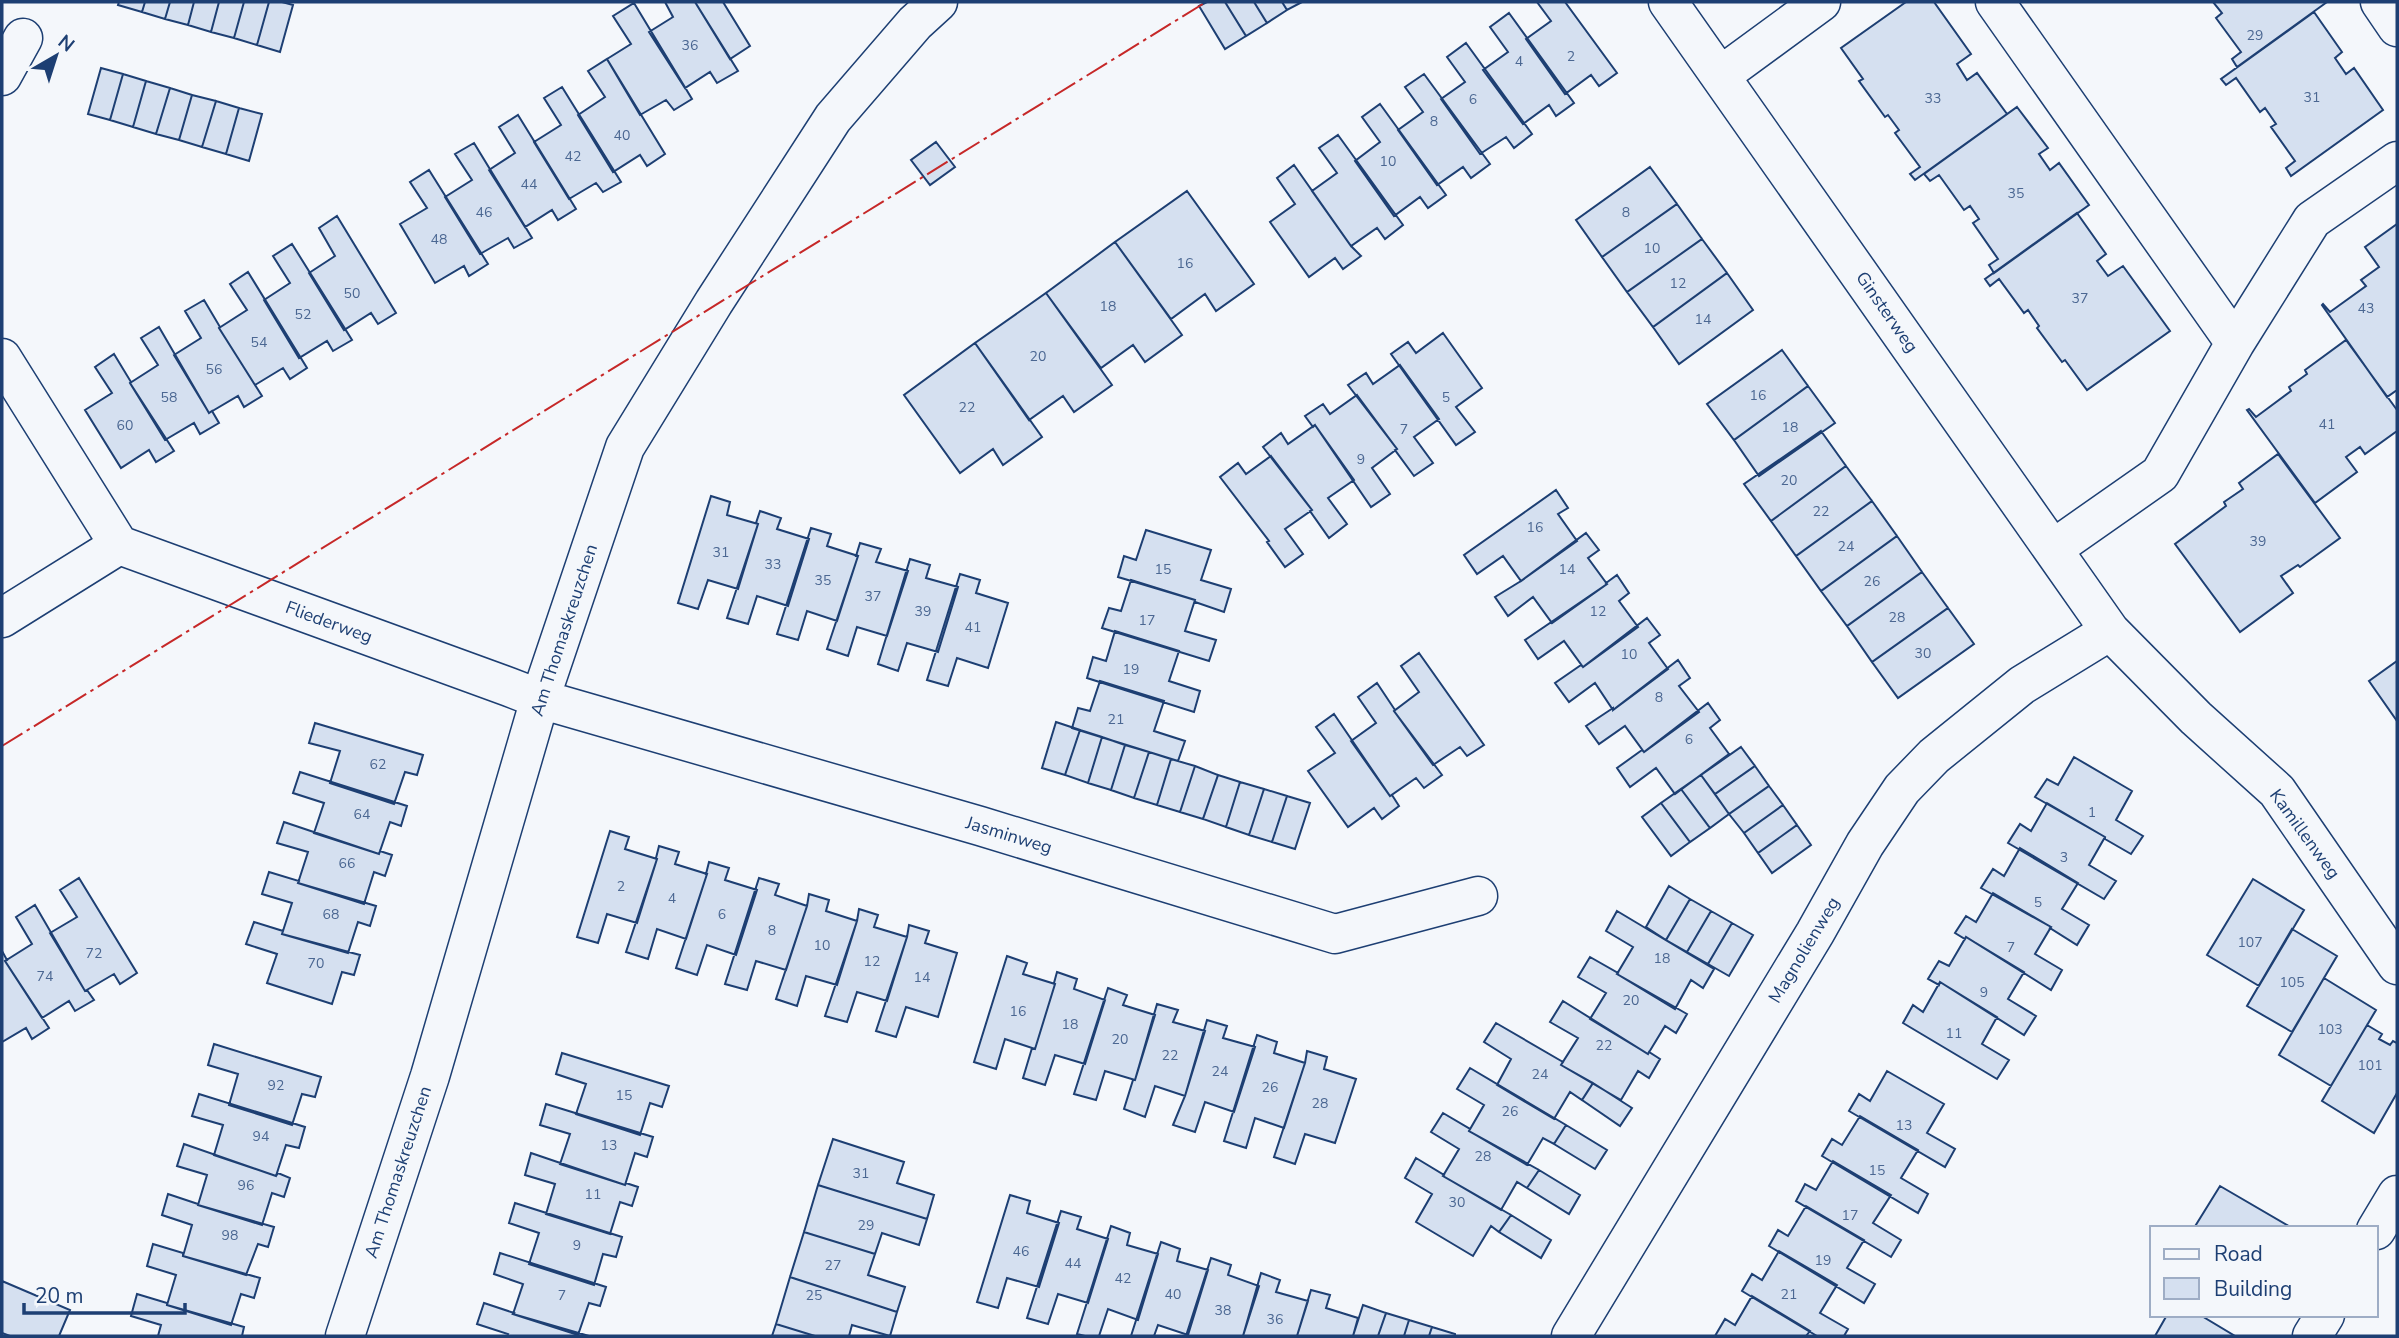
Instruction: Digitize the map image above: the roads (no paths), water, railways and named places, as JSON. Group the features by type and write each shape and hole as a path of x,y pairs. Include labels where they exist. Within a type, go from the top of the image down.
{"street":[{"name":"Am Thomaskreuzchen","path":"345,1336 430,1076 540,699 625,447 714,302 833,118 915,23 939,2"},
{"name":"Ginsterweg","path":"1668,2 2110,631 2196,718"},
{"path":"1720,76 1821,2"},
{"path":"1995,2 2235,343"},
{"path":"2380,2 2397,27"},
{"path":"2,76 23,38"},
{"path":"2053,549 2160,474 2235,343 2312,220 2397,161"},
{"path":"2,358 119,545 2,618"},
{"name":"Fliederweg","path":"119,545 540,699"},
{"name":"Magnolienweg","path":"1571,1336 1815,933 1865,844 1902,789 1934,756 2022,685 2110,631"},
{"name":"Jasminweg","path":"540,699 980,826 1335,934 1478,896"},
{"name":"Kamillenweg","path":"2196,718 2277,791 2397,965"},
{"path":"2378,1227 2397,1195"},
{"path":"2312,1336 2324,1317"}]}
